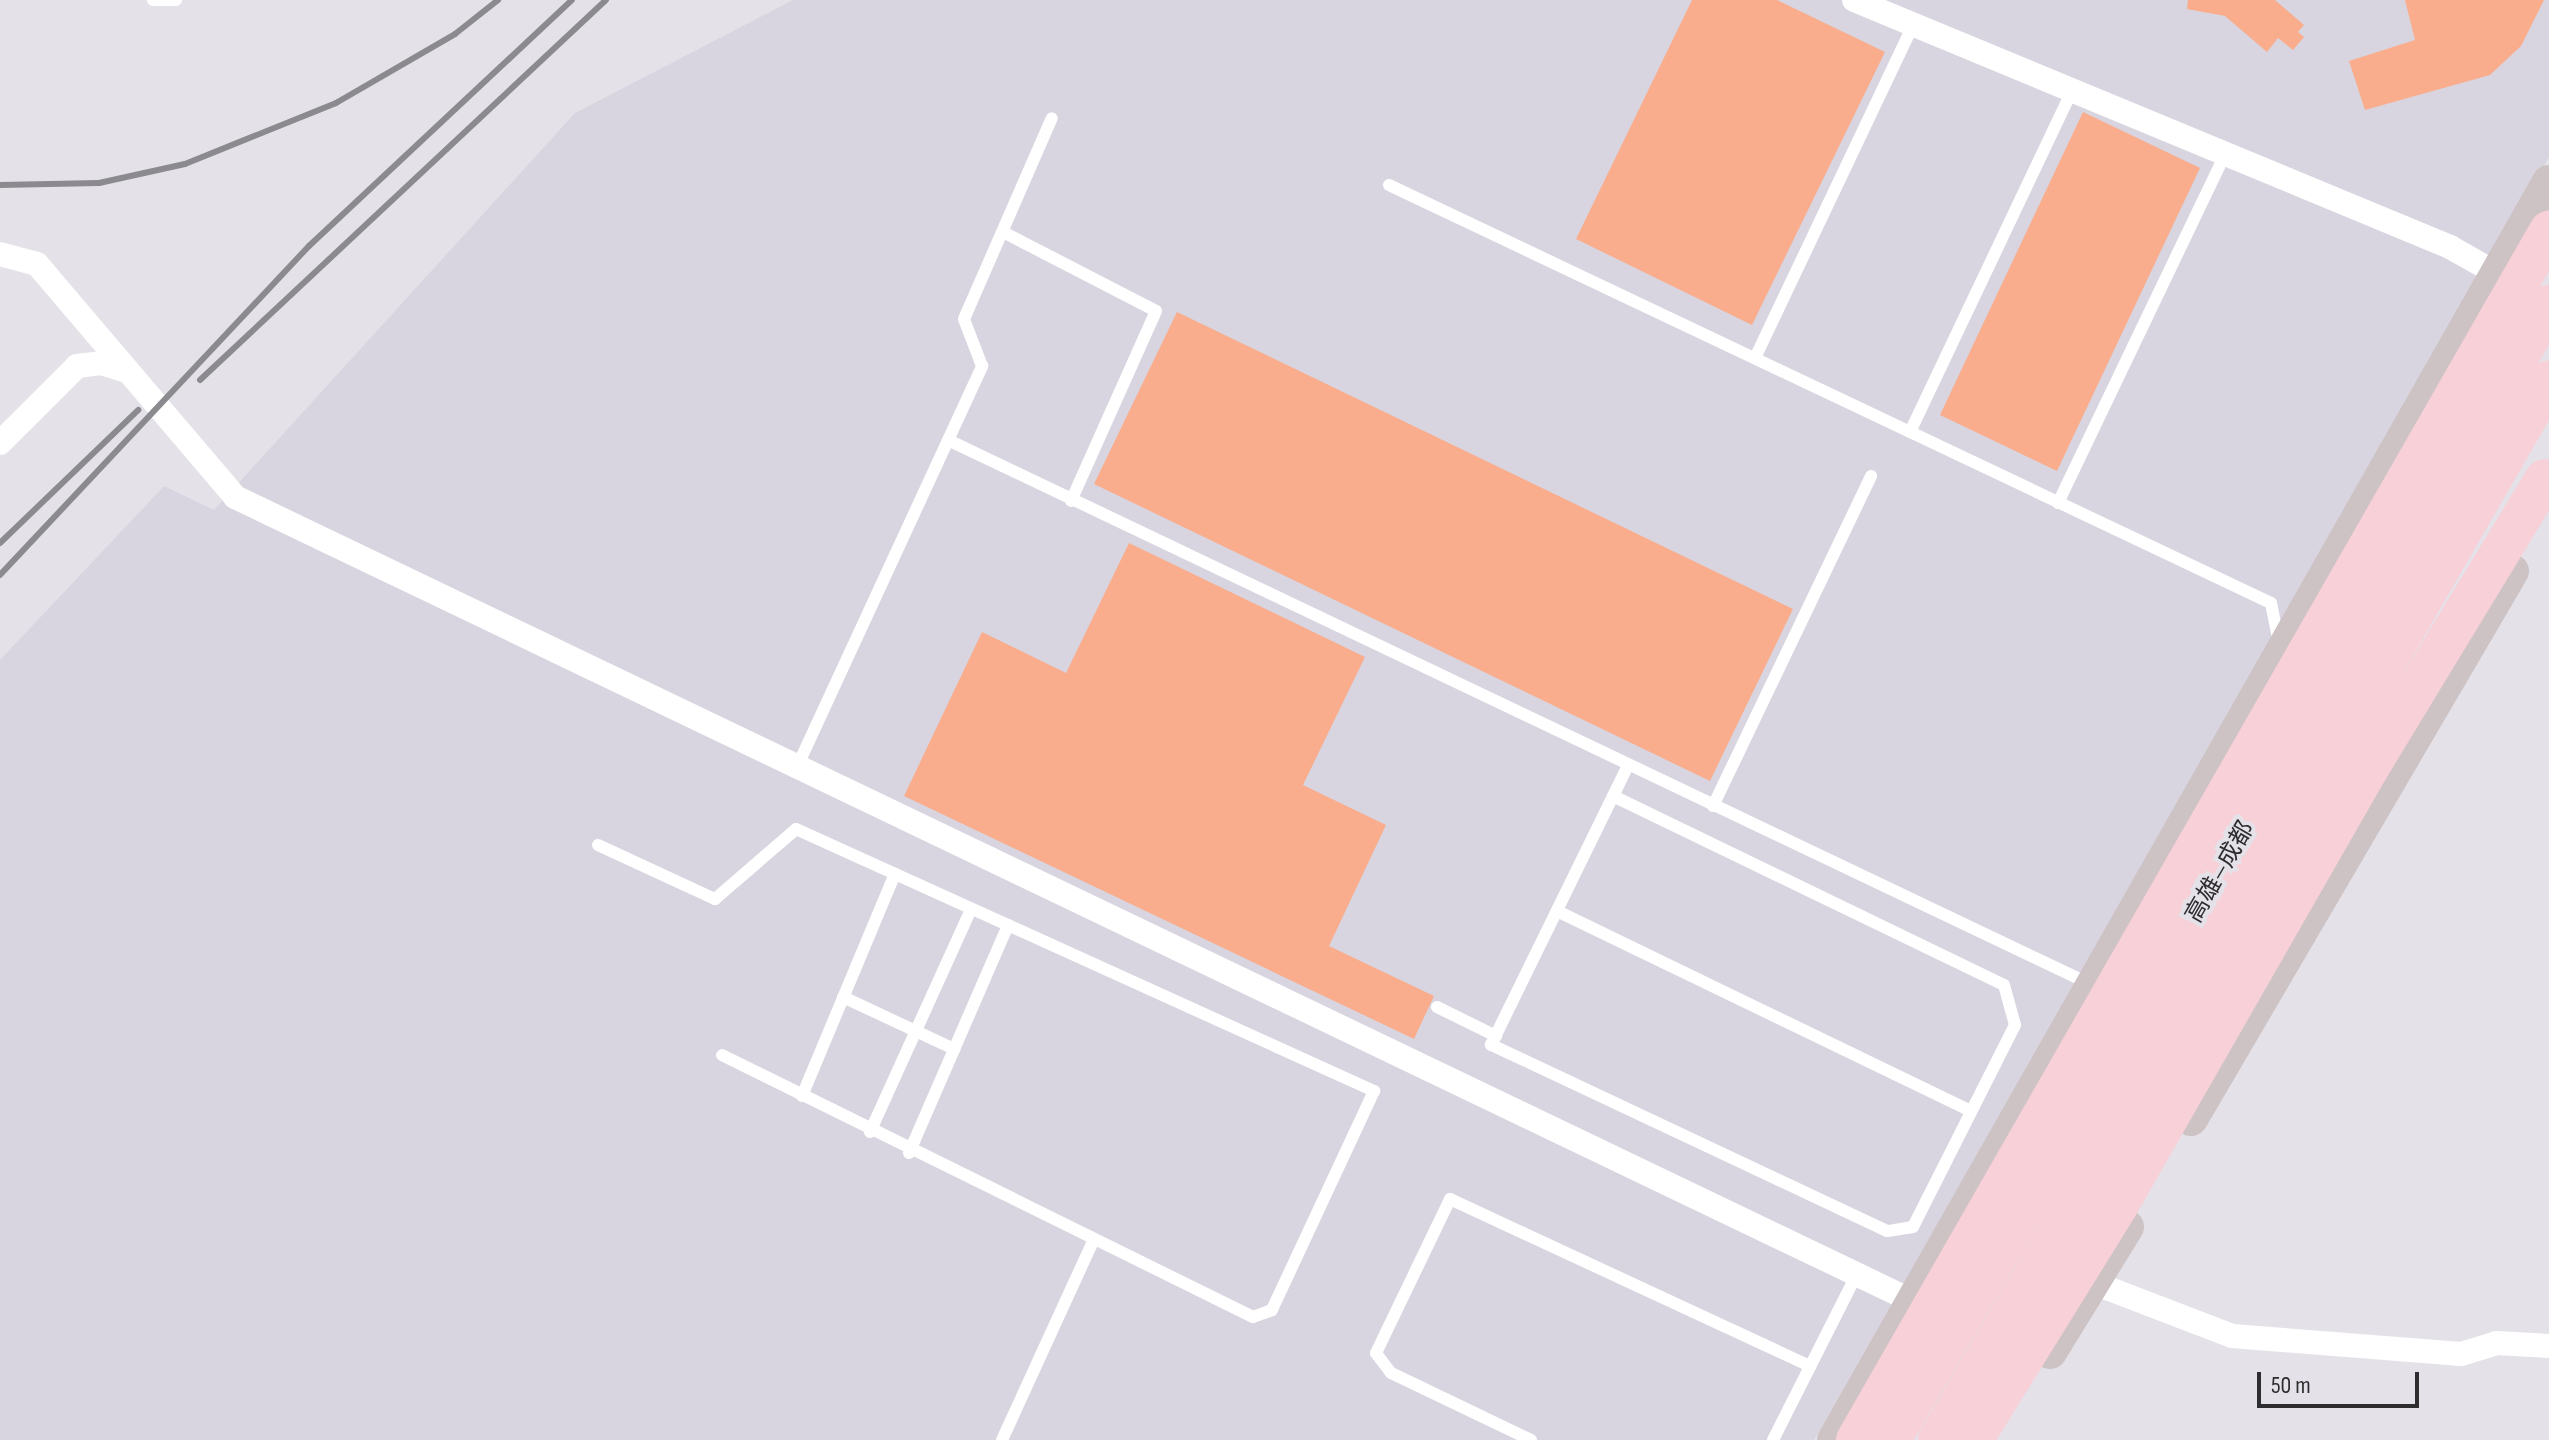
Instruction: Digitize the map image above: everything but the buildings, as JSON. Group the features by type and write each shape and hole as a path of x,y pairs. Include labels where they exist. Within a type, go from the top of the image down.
{"highway":[{"path":"1856,1440 2481,343 2549,231"},
{"name":"高雄—成都","path":"1891,1440 2549,305"},
{"name":"高雄—成都","path":"1938,1440 2549,380"},
{"path":"1973,1440 2118,1206 2369,768 2548,486"}],"main road":[{"path":"1834,1440 2280,648 2494,272 2549,182"},
{"path":"1881,1440 2549,281"},
{"path":"1994,1440 2094,1283 2548,486"}],"street":[{"path":"1854,0 2450,247 2494,272"},
{"path":"0,254 37,264 235,497 1912,1301"},
{"path":"0,443 77,366 101,363 128,371"},
{"path":"2094,1283 2232,1336 2461,1354 2496,1343 2549,1346"}],"lane":[{"path":"153,0 176,0"},
{"path":"1755,358 1913,26"},
{"path":"1910,432 2072,91"},
{"path":"797,767 982,366 964,319 1052,118"},
{"path":"2058,503 2225,154"},
{"path":"1389,185 2271,603 2280,648"},
{"path":"1003,232 1156,311 1071,501"},
{"path":"948,440 1626,769 1713,806 2092,986"},
{"path":"1713,806 1871,476"},
{"path":"1613,796 2004,985 2015,1025 1913,1227 1887,1231 1491,1045 1626,769"},
{"path":"598,845 715,899 796,829 1374,1091 1272,1310 1253,1317 909,1153 722,1055"},
{"path":"802,1096 895,874"},
{"path":"870,1132 971,909"},
{"path":"1557,911 1971,1111"},
{"path":"909,1153 1008,925"},
{"path":"843,997 954,1049"},
{"path":"1437,1007 1496,1036"},
{"path":"1531,1440 1391,1373 1376,1353 1450,1199 1810,1366"},
{"path":"1002,1440 1093,1241"},
{"path":"1773,1440 1857,1274"}],"shaded area":[{"path":"793,0 2549,0 2549,157 1814,1440 0,1440 0,660 164,486 214,510 575,113"}],"railway":[{"path":"0,185 99,183 185,164 336,103 455,34 498,0"},
{"path":"0,575 309,246 572,0"},
{"path":"200,380 606,0"},
{"path":"0,543 138,410"}]}
